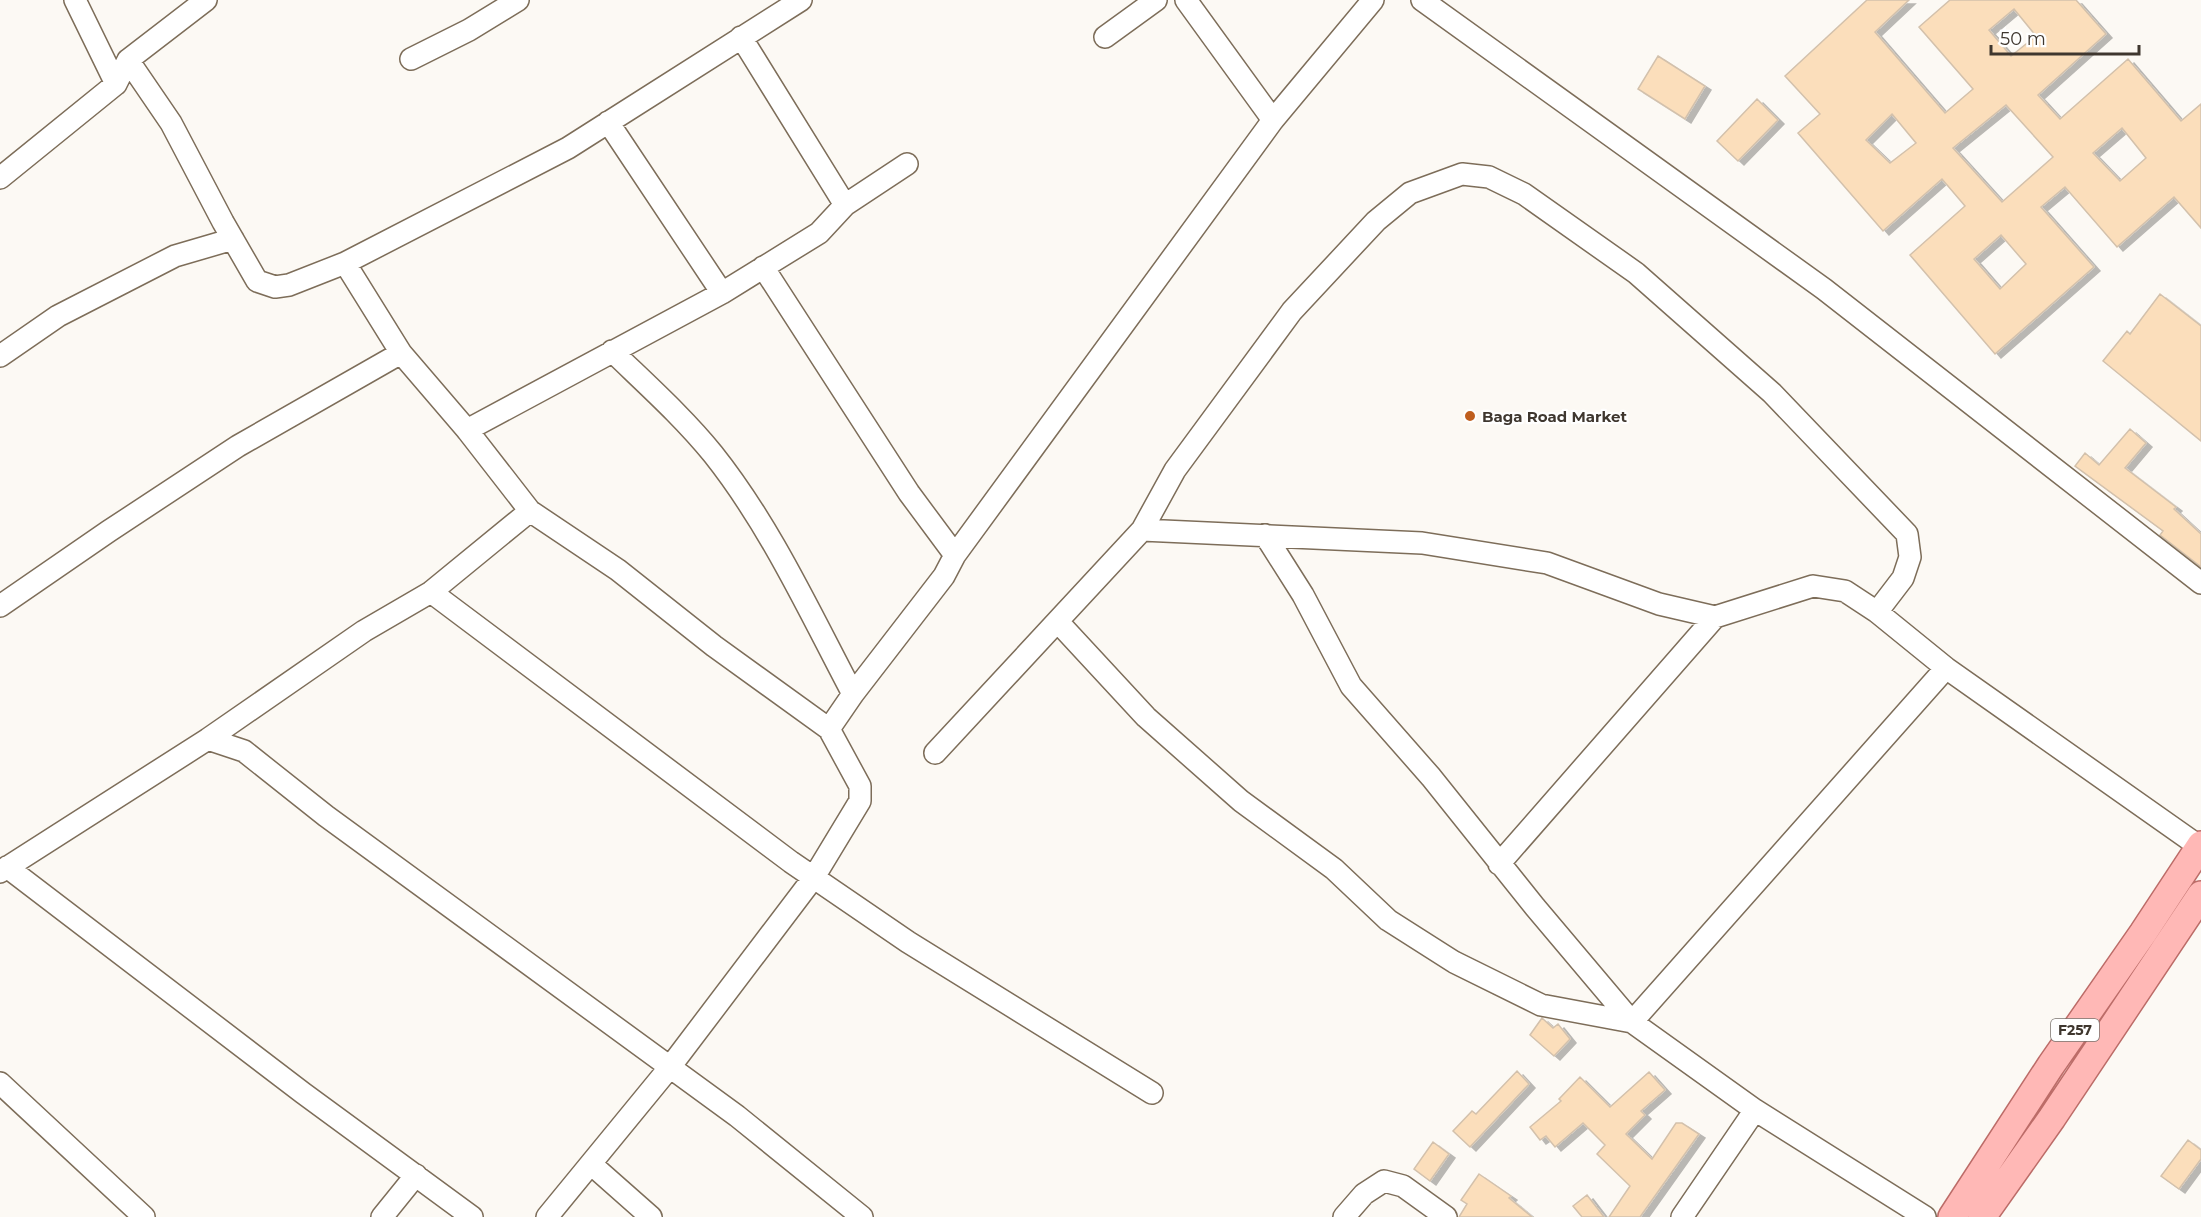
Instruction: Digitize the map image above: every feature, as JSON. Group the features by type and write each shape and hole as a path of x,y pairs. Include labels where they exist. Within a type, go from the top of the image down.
{"main road":[{"name":"F257","path":"1952,1217 2051,1065 2143,933 2200,846"},
{"name":"F257","path":"1982,1217 2052,1118 2201,895"}],"street":[{"path":"75,0 116,84"},
{"path":"0,178 116,84 128,60 206,0"},
{"path":"411,59 469,30 518,0"},
{"path":"128,60 171,123 257,281 275,287 289,285 345,263 568,148 801,0"},
{"path":"1105,37 1156,0"},
{"path":"1186,0 1273,120"},
{"path":"829,729 853,694 944,576 955,555 1273,120 1373,0"},
{"path":"1427,1 1824,289 2201,583"},
{"path":"741,37 845,205"},
{"path":"608,122 722,293"},
{"path":"467,430 722,293 819,233 845,205 907,164"},
{"path":"935,753 1142,530 1175,470 1292,311 1376,221 1410,194 1462,174 1489,177 1524,194 1636,273 1772,393 1907,534 1910,557 1902,578 1877,612"},
{"path":"0,356 58,316 175,256 233,239"},
{"path":"345,263 401,353 467,430 530,511 618,570 714,646 829,729 860,786 860,801 814,877 670,1067 547,1217"},
{"path":"764,267 909,493 955,555"},
{"path":"612,351 662,399 720,463 764,526 853,694"},
{"path":"0,606 108,531 238,446 401,353"},
{"path":"472,1217 3,870 208,739 364,631 431,592 530,511"},
{"path":"1142,530 1422,543 1547,562 1659,604 1715,617 1813,586 1845,591 1877,612 1946,668 2200,846"},
{"path":"1265,535 1303,595 1351,687 1431,777 1499,864 1632,1022 1755,1110 1925,1217"},
{"path":"431,592 814,877 908,942 1152,1093"},
{"path":"1499,864 1715,617"},
{"path":"1058,622 1146,717 1241,801 1334,869 1388,920 1454,962 1540,1005 1632,1022"},
{"path":"1632,1022 1946,668"},
{"path":"208,739 244,751 326,816 737,1116 862,1217"},
{"path":"0,1083 144,1217"},
{"path":"1682,1217 1755,1110"},
{"path":"591,1164 651,1217"},
{"path":"382,1217 416,1175"},
{"path":"1344,1217 1364,1194 1384,1180 1403,1186 1446,1217"}],"building":[{"path":"1867,0 1909,0 1875,32 1945,113 1973,89 1919,27 1950,0 2076,0 2106,34 2038,95 2060,119 2128,59 2181,121 2201,104 2201,228 2174,197 2117,247 2065,187 2041,207 2094,267 1995,354 1910,255 1965,206 1942,179 1883,231 1798,133 1820,114 1785,76","holes":["2014,9 2036,36 2011,56 1989,30","2006,105 2053,157 2002,202 1953,148","1892,114 1916,143 1890,163 1866,140","2122,128 2146,158 2120,181 2093,153","2001,235 2026,264 2000,289 1974,259"]},
{"path":"1658,56 1705,86 1685,119 1638,89"},
{"path":"1757,99 1778,120 1738,161 1717,141"},
{"path":"2160,294 2201,326 2201,441 2103,361 2127,331 2130,334"},
{"path":"2130,429 2146,443 2125,468 2176,507 2174,509 2201,534 2201,567 2160,535 2163,531 2075,466 2085,453 2099,465"},
{"path":"1542,1018 1553,1028 1558,1024 1570,1039 1554,1056 1530,1035"},
{"path":"1517,1071 1529,1084 1470,1147 1453,1131 1472,1111 1476,1114"},
{"path":"1649,1072 1665,1090 1641,1111 1645,1115 1626,1134 1652,1159 1676,1123 1682,1123 1699,1134 1640,1217 1609,1217 1630,1186 1597,1154 1605,1145 1583,1123 1555,1147 1546,1136 1540,1140 1530,1127 1561,1101 1559,1099 1580,1077 1610,1107"},
{"path":"2188,1140 2201,1150 2201,1159 2179,1189 2161,1176"},
{"path":"1433,1142 1449,1154 1430,1181 1414,1169"},
{"path":"1479,1174 1511,1196 1509,1198 1532,1217 1459,1217 1467,1204 1461,1200"},
{"path":"1587,1195 1604,1217 1582,1217 1573,1206"}],"place":[{"name":"Baga Road Market","path":"1470,416"}]}
